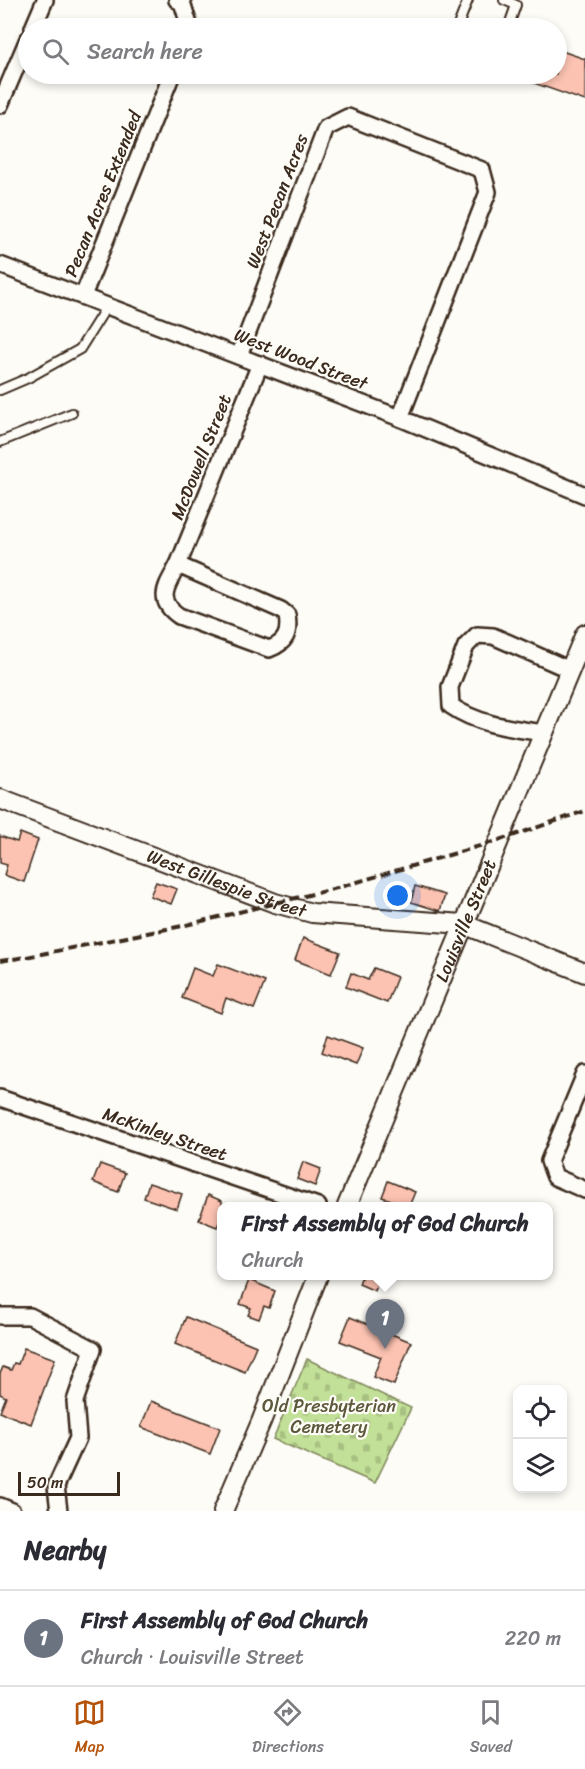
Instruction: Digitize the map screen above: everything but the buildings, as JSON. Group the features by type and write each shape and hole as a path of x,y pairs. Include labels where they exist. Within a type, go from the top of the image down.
{"street":[{"path":"37,18 45,0"},
{"path":"177,0 182,2 187,18"},
{"path":"0,105 18,63"},
{"name":"Pecan Acres Extended","path":"83,296 168,84"},
{"name":"West Pecan Acres","path":"239,356 326,128 348,117 482,170 488,192 400,418"},
{"name":"West Wood Street","path":"0,265 400,418 585,495"},
{"name":"McDowell Street","path":"178,565 281,610 287,615 289,626 286,638 280,645 268,650 179,616 169,609 164,598 260,364"},
{"name":"Louisville Street","path":"349,1202 585,634"},
{"path":"544,733 490,724 466,716 451,706 450,687 466,646 477,635 493,636 570,670"},
{"name":"West Gillespie Street","path":"0,799 275,903 312,913 463,924 585,973"},
{"path":"585,1074 549,1161 555,1177 585,1190"},
{"name":"McKinley Street","path":"0,1098 306,1202"},
{"path":"223,1511 261,1422 316,1280"},
{"path":"0,1316 30,1316 93,1349 75,1401 78,1438 56,1486 59,1511"},
{"path":"0,1506 12,1511"}],"lane":[{"path":"461,18 468,0"},
{"path":"504,0 516,5 512,18"},
{"path":"0,390 28,378 80,349 107,306"},
{"path":"0,442 72,413"}],"green space":[{"name":"Old Presbyterian Cemetery","path":"307,1359 411,1408 375,1483 273,1439"}],"railway":[{"path":"0,961 182,926 337,888 500,840 585,811"}],"place":[{"name":"First Assembly of God Church","path":"385,1349"}]}
